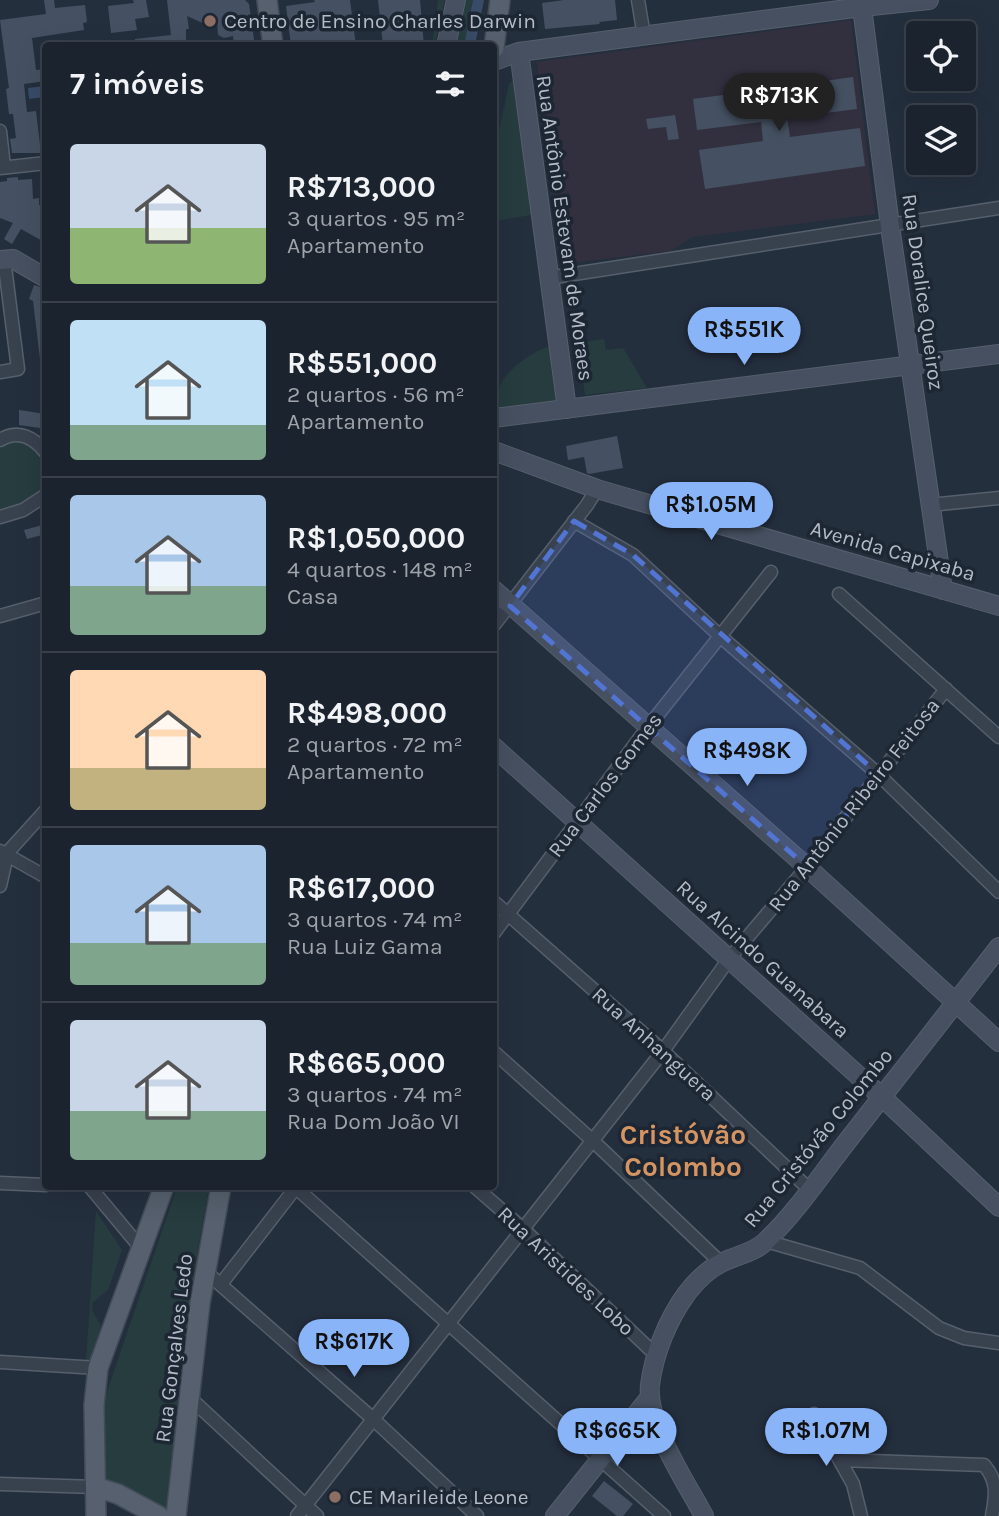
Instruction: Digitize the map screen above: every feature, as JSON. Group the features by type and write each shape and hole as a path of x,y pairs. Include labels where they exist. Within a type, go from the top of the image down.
{"main road":[{"path":"267,0 272,42"},
{"path":"495,38 500,0"},
{"path":"96,1516 94,1405 98,1368 162,1190"},
{"name":"Rua Gonçalves Ledo","path":"177,1516 205,1271 220,1190"},
{"path":"96,1487 118,1494 156,1512 159,1516"}],"street":[{"path":"447,42 456,0"},
{"path":"638,0 643,36"},
{"path":"497,60 519,52 862,3 929,0"},
{"name":"Rua Doralice Queiroz","path":"862,3 890,226 943,590"},
{"path":"495,38 519,52"},
{"name":"Rua Antônio Estevam de Moraes","path":"519,52 567,409"},
{"path":"0,131 2,167 42,163"},
{"path":"548,278 999,208"},
{"path":"6,259 42,276"},
{"path":"0,372 18,369 6,259"},
{"path":"497,418 999,354"},
{"path":"0,440 10,435 23,435 42,449"},
{"name":"Avenida Capixaba","path":"497,452 597,489 999,606"},
{"path":"497,621 575,522 597,489"},
{"path":"0,517 23,510 42,498"},
{"path":"930,505 999,498"},
{"path":"575,522 633,555 720,636 878,774 999,892"},
{"name":"Rua Carlos Gomes","path":"497,929 648,727 771,572"},
{"path":"497,593 807,867 999,1042"},
{"path":"839,594 999,737"},
{"path":"0,616 42,604"},
{"name":"Rua Antônio Ribeiro Feitosa","path":"297,1516 663,1051 729,959 807,867 946,689"},
{"name":"Rua Alcindo Guanabara","path":"497,750 882,1097 999,1207"},
{"path":"0,886 2,856 42,814"},
{"path":"2,856 42,875"},
{"name":"Rua Anhanguera","path":"497,905 663,1051 810,1190"},
{"name":"Rua Cristóvão Colombo","path":"555,1516 650,1397 657,1356 667,1328 681,1302 705,1273 721,1263 750,1252 766,1241 810,1190 999,947"},
{"path":"497,1055 592,1140 721,1263"},
{"path":"0,1183 42,1185"},
{"path":"97,1190 140,1247"},
{"path":"221,1284 294,1190"},
{"path":"299,1190 663,1516"},
{"name":"Rua Aristides Lobo","path":"479,1190 657,1356"},
{"path":"766,1241 860,1268 939,1328 964,1339 999,1343"},
{"path":"205,1271 372,1418 477,1516"},
{"path":"0,1362 98,1368"},
{"path":"189,1397 317,1516"},
{"path":"650,1397 657,1427 704,1516"},
{"path":"814,1413 853,1484 861,1516"},
{"path":"840,1460 984,1465 994,1477 992,1516"},
{"path":"0,1483 96,1487"}],"highlighted area":[{"path":"574,521 633,555 878,774 807,867 510,606"}],"shaded area":[{"path":"851,20 875,214 692,237 671,251 562,264 537,62"}],"green space":[{"path":"438,0 445,0 436,42 432,42"},
{"path":"464,0 473,0 465,42 455,42"},
{"path":"518,75 538,214 497,221 497,140 509,84"},
{"path":"604,339 606,350 623,348 647,388 585,395 577,343"},
{"path":"552,345 560,400 497,410 497,394 505,378 512,369 541,349"},
{"path":"12,441 20,442 34,450 42,460 42,488 30,500 0,510 0,448"},
{"path":"176,1190 208,1190 177,1394 179,1426 168,1511 102,1488 102,1406"},
{"path":"96,1211 122,1250 108,1290 93,1302 92,1310 101,1326 92,1362 86,1361"}],"water":[{"path":"473,0 484,0 476,42 465,42"},
{"path":"42,86 42,97 29,99 28,88"}],"building":[{"path":"44,0 54,0 55,8 85,5 87,22 83,23 84,30 32,38 36,70 42,69 42,82 24,84 27,112 36,111 41,153 12,153 10,139 16,138 13,114 9,114 6,89 9,88 0,20 46,14"},
{"path":"133,0 146,0 149,17 135,19 137,30 111,33 108,6 134,3"},
{"name":"Centro de Ensino Charles Darwin","path":"167,0 245,0 249,4 254,42 234,42 233,36 224,38 218,35 217,19 205,24 187,16 189,29 186,29 186,42 135,42 135,39 171,35"},
{"path":"314,0 350,0 355,42 290,42 286,6 315,2"},
{"path":"378,0 420,0 424,42 383,42"},
{"path":"615,0 617,20 545,29 542,3"},
{"path":"780,76 781,87 853,77 857,109 787,118 790,137 860,128 865,166 705,189 699,150 763,141 761,122 697,130 693,99 760,90 758,79"},
{"path":"675,115 679,139 668,140 666,127 648,129 646,119"},
{"path":"7,178 32,179 33,199 39,198 39,205 42,205 42,241 21,229 12,244 4,239 13,223 0,218 0,182 7,181"},
{"path":"34,285 42,288 42,359 33,301 29,299"},
{"path":"19,410 42,413 40,428 19,425"},
{"path":"617,436 623,468 589,474 584,457 568,460 566,446"},
{"path":"42,525 42,535 27,539 24,530"},
{"path":"604,1481 633,1504 623,1516 617,1516 592,1496"}],"place":[{"name":"Centro de Ensino Charles Darwin","path":"210,21"},
{"name":"CE Marileide Leone","path":"335,1497"}],"district":[{"name":"Cristóvão Colombo","path":"683,1150"}]}
